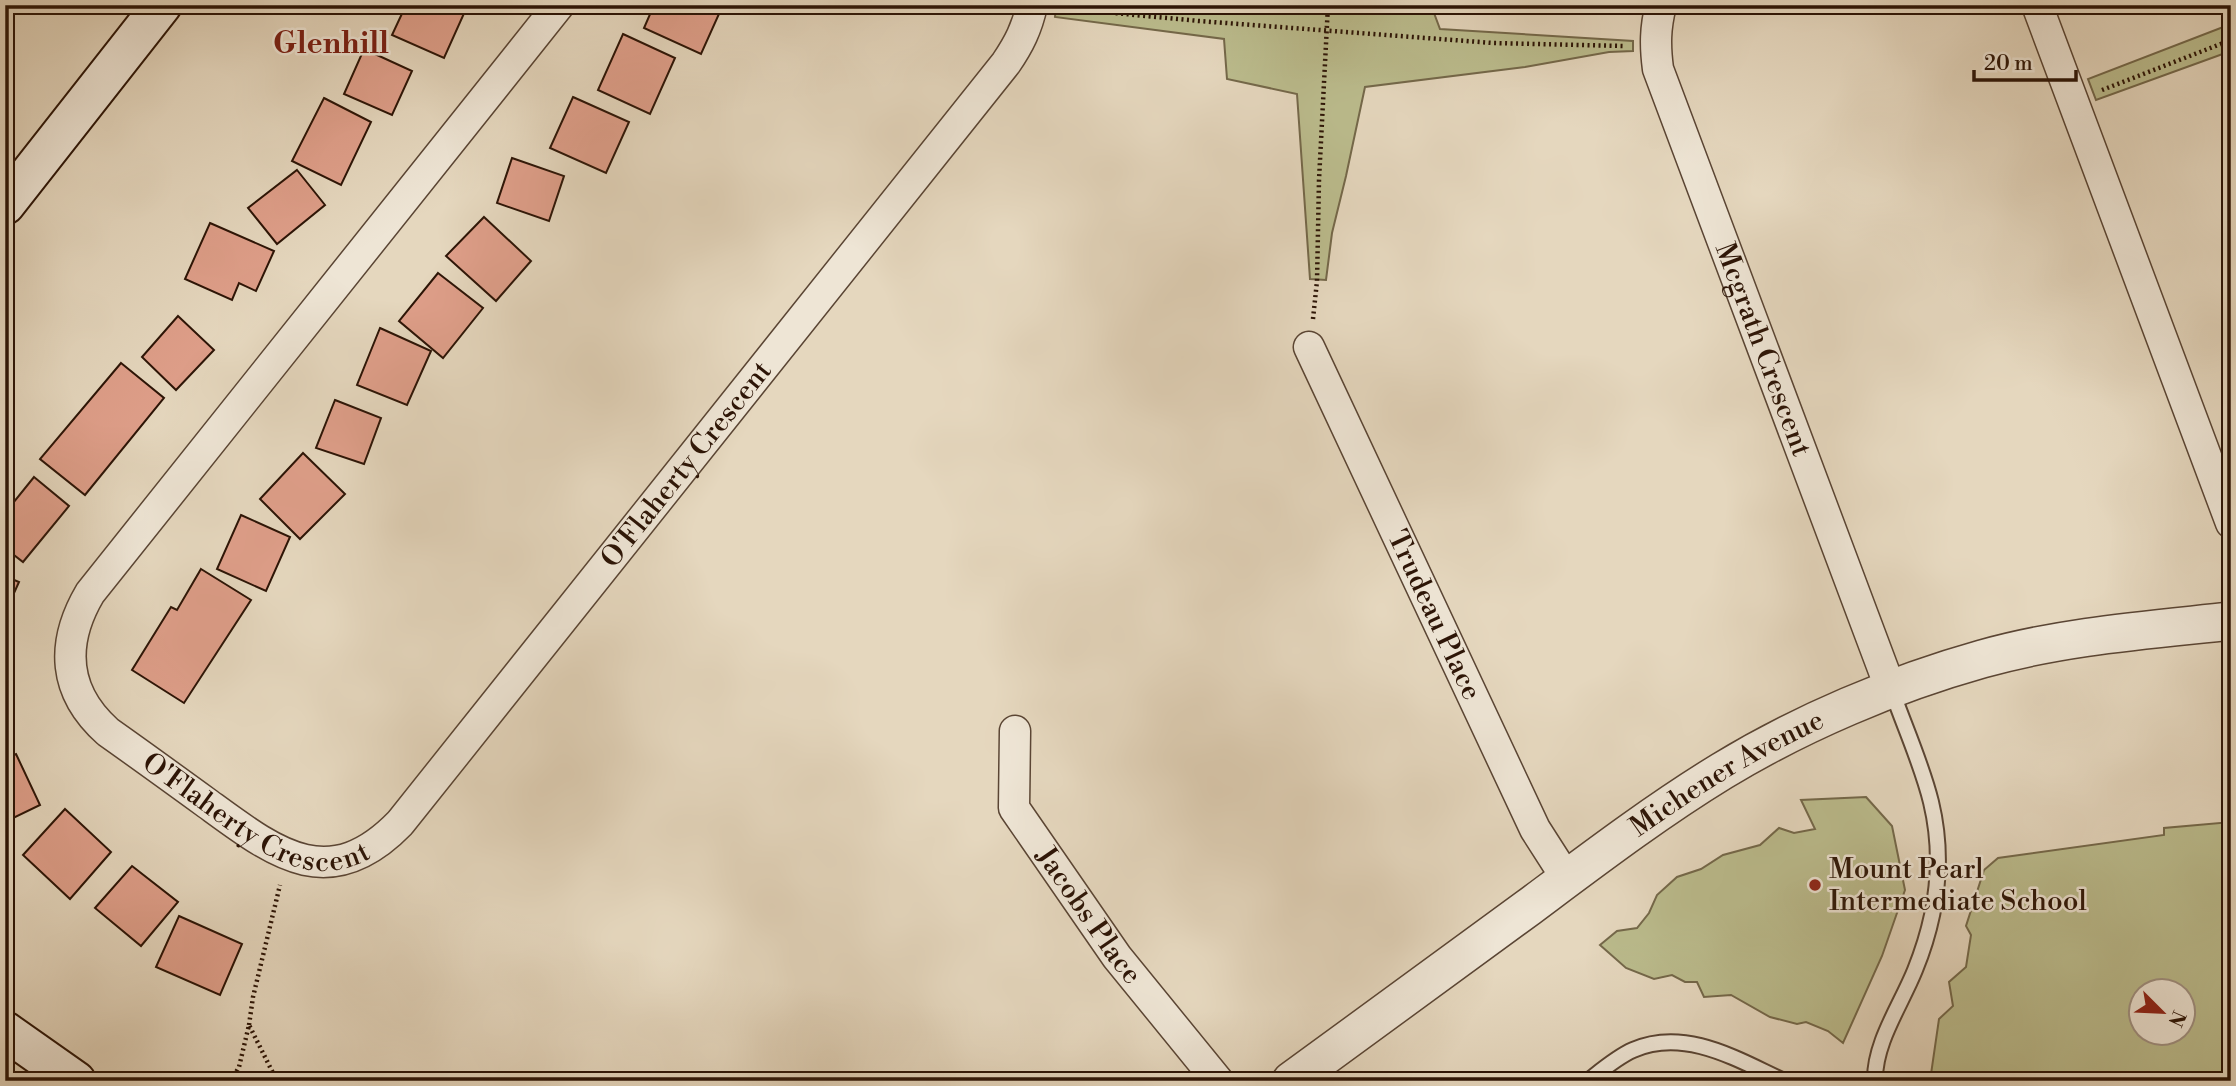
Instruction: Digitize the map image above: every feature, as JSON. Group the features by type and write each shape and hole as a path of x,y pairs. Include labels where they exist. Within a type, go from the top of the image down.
{"main road":[{"path":"5,205 147,15"},
{"path":"5,1031 76,1081"}],"street":[{"name":"O'Flaherty Crescent","path":"559,5 90,593 77,620 70,650 71,670 75,688 94,719 108,732 254,837 287,856 308,861 332,862 353,858 371,849 400,823 1006,63 1041,6"},
{"name":"Mcgrath Crescent","path":"1661,5 1656,25 1655,47 1665,90 1891,690"},
{"path":"2037,5 2231,523"},
{"name":"Trudeau Place","path":"1309,348 1535,829 1567,878"},
{"name":"Michener Avenue","path":"1291,1081 1668,806 1734,764 1792,732 1891,690 2021,649 2107,635 2231,621"},
{"name":"Jacobs Place","path":"1014,731 1014,808 1117,957 1218,1081"}],"lane":[{"path":"1875,1081 1884,1039 1911,980 1929,929 1937,889 1939,860 1931,802 1891,690"},
{"path":"1587,1081 1632,1051 1669,1042 1685,1042 1705,1047 1784,1081"}],"path":[{"path":"1309,348 1317,281 1328,5"},
{"path":"1041,6 1130,16 1493,43 1655,47"},
{"path":"2072,101 2231,40"},
{"path":"232,1081 237,1073 249,1025 253,997 287,856"},
{"path":"249,1025 277,1081"},
{"path":"237,1073 247,1081"}],"green space":[{"path":"1056,5 1431,5 1440,29 1633,41 1633,51 1609,52 1525,67 1365,87 1332,233 1326,280 1310,279 1297,94 1227,79 1224,39 1055,17"},
{"path":"2231,24 2231,51 2096,100 2088,79"},
{"path":"1866,797 1892,826 1905,890 1882,956 1843,1043 1828,1031 1806,1022 1797,1024 1770,1017 1731,995 1704,997 1697,982 1685,982 1672,975 1654,979 1626,968 1600,945 1617,931 1637,928 1649,913 1657,895 1677,877 1701,869 1723,855 1760,845 1779,828 1794,833 1815,829 1801,800"},
{"path":"2231,822 2231,1081 1954,1081 1931,1074 1939,1019 1953,1006 1949,982 1966,967 1971,935 1966,926 1984,870 1998,858 2164,835 2164,828"}],"building":[{"path":"406,5 457,5 466,9 444,58 392,35"},
{"path":"654,5 723,5 701,54 644,28"},
{"path":"623,34 675,58 650,114 598,90"},
{"path":"364,49 412,71 392,115 344,94"},
{"path":"573,97 629,122 606,173 550,148"},
{"path":"324,98 371,122 341,185 292,161"},
{"path":"512,158 564,176 549,221 497,203"},
{"path":"297,170 325,205 277,244 248,208"},
{"path":"484,217 531,261 496,301 446,256"},
{"path":"210,223 274,251 256,291 239,283 232,300 185,279"},
{"path":"438,273 483,308 443,358 399,321"},
{"path":"178,316 214,350 176,390 142,357"},
{"path":"380,328 431,351 407,405 357,385"},
{"path":"121,363 164,398 85,495 40,459"},
{"path":"335,400 381,418 364,464 316,448"},
{"path":"303,453 345,494 300,539 260,499"},
{"path":"34,477 69,506 23,562 5,548 5,513"},
{"path":"241,515 290,537 266,591 217,569"},
{"path":"201,569 251,600 184,703 132,670 171,607 177,610"},
{"path":"5,576 19,582 5,613"},
{"path":"16,754 40,805 5,822 5,759"},
{"path":"65,809 111,852 70,899 23,855"},
{"path":"132,866 178,902 141,946 95,908"},
{"path":"179,916 242,944 220,995 156,967"}],"place":[{"name":"Mount Pearl Intermediate School","path":"1815,885"}],"district":[{"name":"Glenhill","path":"331,44"}]}
